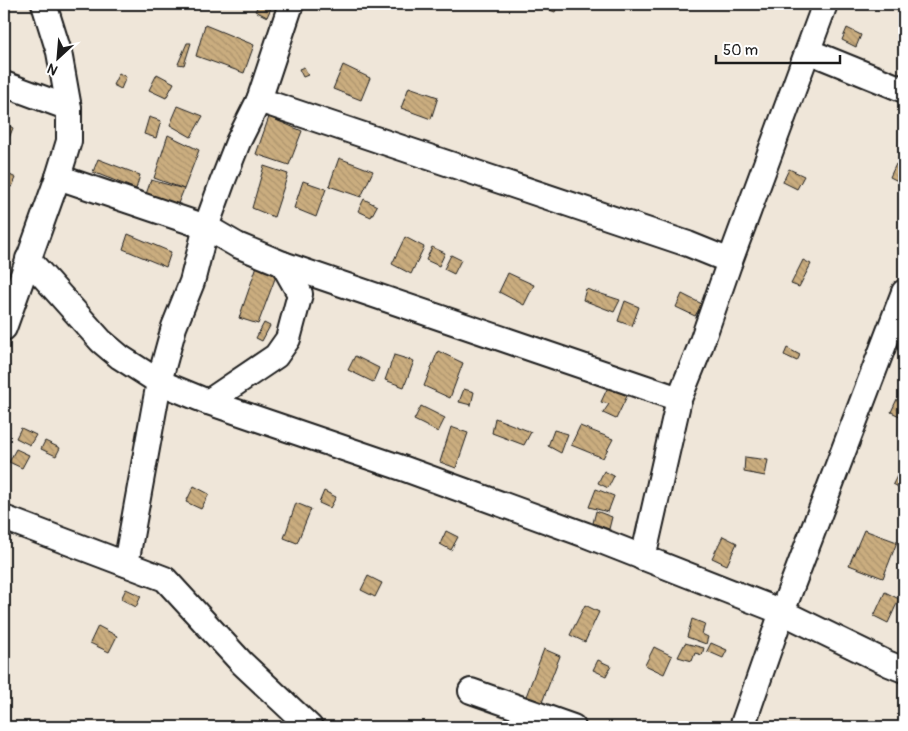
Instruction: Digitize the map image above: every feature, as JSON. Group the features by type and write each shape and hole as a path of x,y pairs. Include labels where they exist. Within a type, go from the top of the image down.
{"street":[{"path":"4,328 70,141 70,108 59,52 44,4"},
{"path":"126,564 158,382 174,327 198,264 206,227 238,142 259,100 291,4"},
{"path":"643,558 679,399 699,350 825,4"},
{"path":"808,51 904,90"},
{"path":"4,84 70,108"},
{"path":"259,100 688,244 730,261"},
{"path":"58,177 206,227 237,245 283,264 679,399"},
{"path":"28,259 101,341 120,357 158,382 208,402 405,469 586,535 782,612 904,670"},
{"path":"208,402 276,356 288,339 300,294 283,264"},
{"path":"742,727 782,612 904,292"},
{"path":"4,518 165,579 242,663 310,727"},
{"path":"471,691 573,727"}],"building":[{"path":"259,4 272,6 267,17 255,11"},
{"path":"534,4 559,4 555,12"},
{"path":"205,25 254,45 244,73 196,56"},
{"path":"847,28 861,35 856,47 842,40"},
{"path":"187,43 191,43 184,65 178,64"},
{"path":"343,65 370,78 361,100 333,89"},
{"path":"304,67 308,75 303,77 299,69"},
{"path":"119,73 126,77 121,89 113,85"},
{"path":"157,74 174,83 166,98 149,90"},
{"path":"409,87 438,97 431,119 401,108"},
{"path":"178,106 203,116 191,137 170,125"},
{"path":"149,117 161,121 156,138 144,134"},
{"path":"269,117 302,131 289,165 256,154"},
{"path":"4,123 13,128 5,148 4,147"},
{"path":"168,135 199,150 184,189 154,178"},
{"path":"339,158 373,171 361,197 329,186"},
{"path":"98,159 140,175 136,189 93,172"},
{"path":"896,164 904,168 904,184 890,177"},
{"path":"264,166 288,174 274,217 252,208"},
{"path":"789,169 804,176 797,189 783,182"},
{"path":"4,172 16,178 12,187 4,183"},
{"path":"151,180 184,189 170,223 139,214"},
{"path":"303,181 326,189 316,217 294,208"},
{"path":"364,199 377,206 371,217 358,211"},
{"path":"128,234 171,252 166,267 123,249"},
{"path":"405,237 424,247 411,274 392,264"},
{"path":"432,247 445,253 439,266 426,260"},
{"path":"451,255 461,260 454,274 444,269"},
{"path":"259,260 279,268 258,324 239,318"},
{"path":"803,260 811,264 799,287 791,284"},
{"path":"508,273 534,285 524,305 499,292"},
{"path":"586,289 620,300 614,312 583,300"},
{"path":"682,294 702,304 695,316 676,307"},
{"path":"625,301 639,307 632,326 618,321"},
{"path":"264,323 270,326 262,341 256,338"},
{"path":"787,348 800,355 797,361 784,355"},
{"path":"438,351 463,363 450,398 424,386"},
{"path":"394,355 414,361 404,387 385,380"},
{"path":"355,356 379,368 373,382 348,370"},
{"path":"608,387 627,396 616,419 603,413 609,404 601,402"},
{"path":"464,389 474,392 471,405 459,402"},
{"path":"897,399 904,402 904,418 891,412"},
{"path":"421,406 445,418 438,432 414,420"},
{"path":"495,418 531,432 524,445 492,433"},
{"path":"580,426 613,439 603,458 571,445"},
{"path":"451,427 468,433 456,468 440,462"},
{"path":"21,428 36,435 30,445 16,438"},
{"path":"554,430 568,434 561,453 548,446"},
{"path":"45,441 60,448 56,456 41,449"},
{"path":"16,449 29,455 22,468 9,462"},
{"path":"745,457 768,460 765,476 744,472"},
{"path":"604,471 614,476 608,488 598,483"},
{"path":"899,472 904,474 904,490 893,484"},
{"path":"194,486 209,494 201,509 186,502"},
{"path":"596,489 614,496 608,512 589,507"},
{"path":"324,491 336,497 330,508 319,503"},
{"path":"296,503 311,509 297,543 284,538"},
{"path":"596,511 612,517 609,529 593,523"},
{"path":"864,530 897,542 883,578 849,565"},
{"path":"446,531 458,537 451,550 440,544"},
{"path":"723,536 737,543 727,565 712,558"},
{"path":"368,576 382,583 375,597 361,590"},
{"path":"126,589 141,596 136,607 121,599"},
{"path":"885,592 899,599 888,623 874,616"},
{"path":"585,605 599,612 585,642 570,635"},
{"path":"692,619 705,624 702,634 708,637 706,644 687,637"},
{"path":"98,626 117,636 109,652 90,643"},
{"path":"685,643 704,648 702,655 695,653 692,661 678,657"},
{"path":"711,643 727,650 723,658 707,651"},
{"path":"654,647 672,656 664,674 645,665"},
{"path":"544,649 560,656 541,705 525,699"},
{"path":"598,660 611,666 606,676 593,670"}]}
